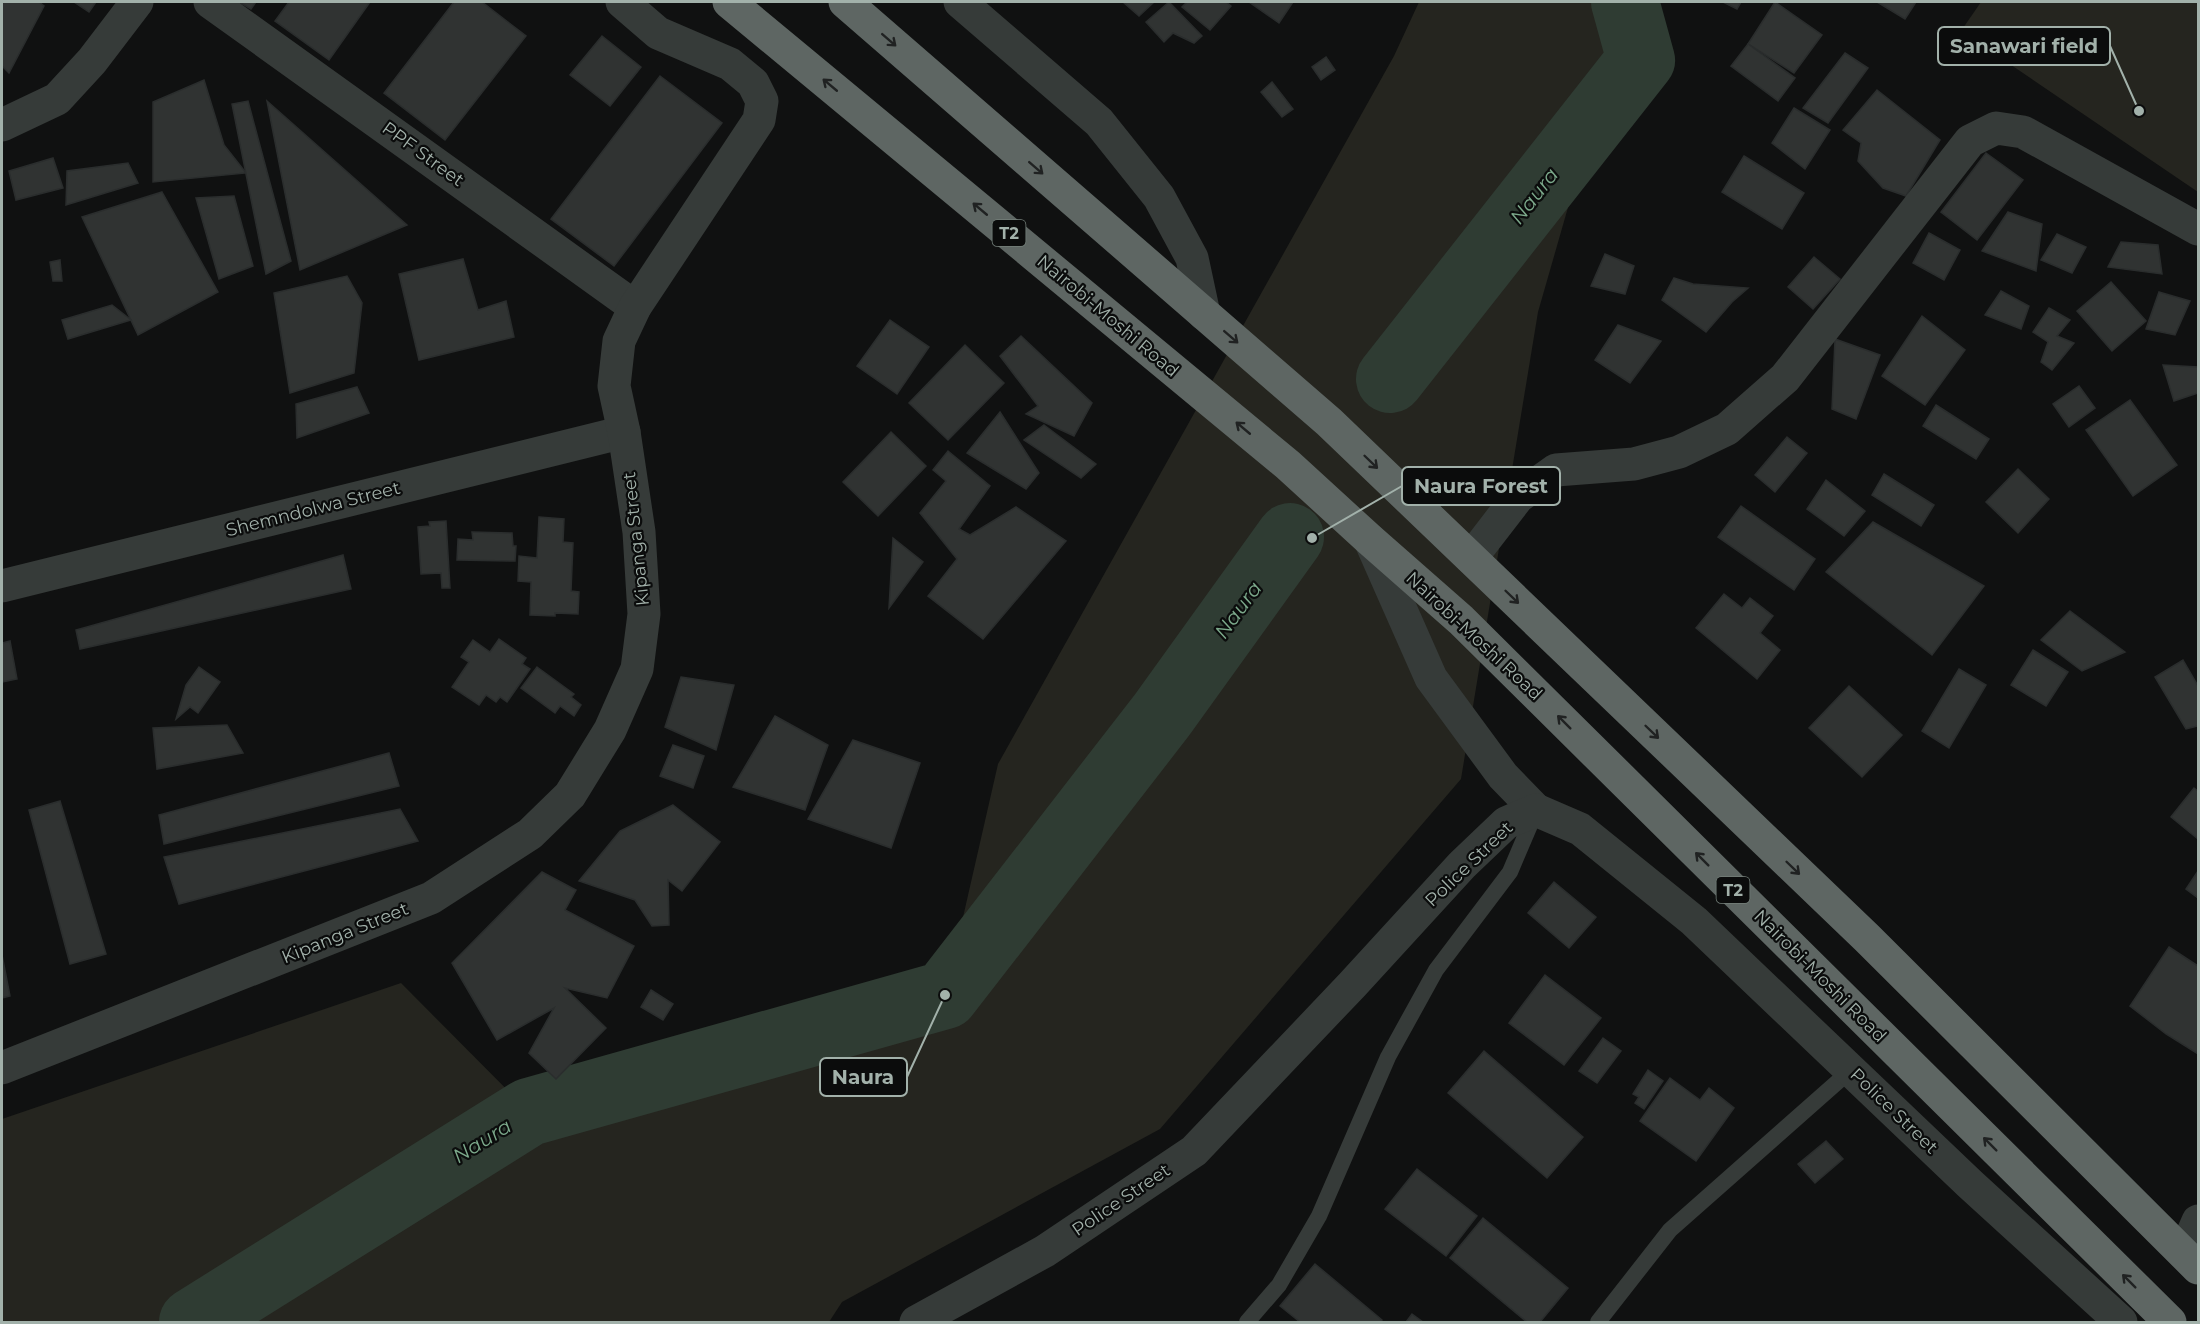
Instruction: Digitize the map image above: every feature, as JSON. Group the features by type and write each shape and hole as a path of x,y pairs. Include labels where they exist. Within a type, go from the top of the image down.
{"highway":[{"name":"Nairobi-Moshi Road","path":"729,2 1288,465 1461,620 2170,1323"},
{"path":"845,2 1329,422 1867,938 2191,1261"}],"street":[{"path":"2,125 57,99 92,61 137,2"},
{"name":"PPF Street","path":"210,2 635,307"},
{"name":"Kipanga Street","path":"2,1068 431,898 530,834 570,795 610,730 637,669 644,615 639,532 624,432 614,386 619,341 635,307 759,120 762,101 753,83 730,64 658,33 622,2"},
{"path":"960,2 1099,122 1159,196 1192,258 1204,314"},
{"path":"1471,558 1518,497 1556,470 1634,464 1678,452 1727,429 1785,378 1970,141 1995,128 2023,132 2199,229"},
{"name":"Shemndolwa Street","path":"2,586 624,432"},
{"path":"1370,540 1431,678 1503,777 1536,810"},
{"name":"Police Street","path":"916,1323 1045,1251 1194,1151 1462,865 1506,823 1536,810 1580,829 1694,921 1970,1184 2121,1323"},
{"path":"2191,1261 2199,1221"}],"lane":[{"path":"1247,1323 1279,1285 1319,1216 1388,1057 1436,970 1510,872 1536,810"},
{"path":"1598,1323 1670,1230 1851,1070"}],"shaded area":[{"path":"1419,2 1627,2 1538,312 1461,779 1160,1129 842,1302 829,1322 2,1322 2,1119 401,983 529,1112 945,996 998,764 1394,56"},
{"path":"1981,2 2198,2 2198,192 1961,31"}],"building":[{"path":"2,2 39,2 44,6 9,73 2,66"},
{"path":"74,2 96,2 89,12"},
{"path":"239,2 256,2 251,9"},
{"path":"289,2 370,2 329,60 275,21"},
{"path":"454,2 482,2 526,36 445,140 384,93"},
{"path":"1123,2 1154,2 1139,16"},
{"path":"1169,2 1202,36 1194,43 1173,33 1164,42 1146,22"},
{"path":"1187,2 1226,2 1231,6 1210,30 1182,7"},
{"path":"1249,2 1293,2 1279,23"},
{"path":"1723,2 1741,2 1737,9"},
{"path":"1775,2 1822,35 1794,73 1748,44"},
{"path":"1877,2 1916,2 1905,19"},
{"path":"602,36 641,67 610,106 570,75"},
{"path":"1748,44 1795,78 1778,101 1731,66"},
{"path":"1845,53 1868,68 1828,123 1803,108"},
{"path":"1326,57 1335,70 1321,80 1312,67"},
{"path":"660,76 722,123 614,266 551,219"},
{"path":"204,80 224,145 246,173 153,182 153,102"},
{"path":"1272,82 1293,109 1282,117 1261,92"},
{"path":"1877,90 1940,140 1906,196 1883,188 1858,161 1861,143 1843,130"},
{"path":"248,101 291,261 266,274 232,104"},
{"path":"267,101 407,225 300,270"},
{"path":"1794,108 1830,130 1805,169 1772,143"},
{"path":"1986,153 2023,180 1977,240 1941,212"},
{"path":"1744,156 1804,193 1782,229 1722,192"},
{"path":"53,158 63,188 16,200 9,171"},
{"path":"128,163 138,183 66,205 67,171"},
{"path":"162,192 218,292 138,335 82,217"},
{"path":"234,196 253,266 219,279 196,198"},
{"path":"2008,212 2042,224 2036,271 1982,251"},
{"path":"1929,233 1960,250 1944,280 1913,263"},
{"path":"2057,234 2086,247 2072,273 2041,260"},
{"path":"2121,242 2158,245 2162,274 2108,267"},
{"path":"1605,254 1634,266 1625,294 1591,286"},
{"path":"1814,257 1840,279 1813,309 1788,287"},
{"path":"463,259 478,310 506,301 514,337 419,360 399,274"},
{"path":"60,260 62,281 53,281 50,262"},
{"path":"347,276 362,303 354,373 290,393 274,293"},
{"path":"1674,278 1693,284 1748,288 1732,302 1706,332 1662,300"},
{"path":"2111,282 2146,321 2112,351 2077,311"},
{"path":"2001,291 2029,306 2021,329 1985,315"},
{"path":"2159,292 2190,301 2175,335 2146,329"},
{"path":"112,305 131,320 68,339 62,320"},
{"path":"2049,308 2070,320 2057,336 2074,343 2052,370 2041,362 2048,342 2033,332"},
{"path":"1922,316 1965,350 1925,405 1882,376"},
{"path":"890,320 929,347 897,394 857,366"},
{"path":"1618,325 1661,341 1630,383 1595,360"},
{"path":"1021,336 1092,403 1074,436 1026,414 1038,406 1000,356"},
{"path":"1835,339 1880,355 1856,419 1832,409"},
{"path":"965,345 1004,383 948,440 909,403"},
{"path":"2163,365 2198,367 2198,393 2174,401"},
{"path":"2079,386 2095,408 2069,427 2053,404"},
{"path":"357,387 369,413 297,438 296,404"},
{"path":"2130,400 2177,465 2133,496 2086,430"},
{"path":"1936,405 1989,439 1976,459 1923,426"},
{"path":"1000,412 1039,473 1026,489 967,453"},
{"path":"1044,425 1096,464 1081,478 1024,440"},
{"path":"891,432 926,466 878,516 843,482"},
{"path":"1787,437 1807,453 1775,492 1755,475"},
{"path":"948,451 990,486 959,529 970,535 1016,507 1066,541 983,639 928,596 957,559 920,513 946,481 933,470"},
{"path":"2018,469 2049,499 2018,533 1986,502"},
{"path":"1884,474 1934,505 1921,526 1872,495"},
{"path":"1826,480 1865,511 1844,536 1807,509"},
{"path":"1741,506 1815,559 1794,590 1718,537"},
{"path":"539,517 564,519 563,542 573,543 571,591 579,592 578,614 530,615 531,582 518,581 519,556 537,558"},
{"path":"446,521 450,588 442,588 441,573 421,574 418,527 430,526 429,522"},
{"path":"1873,522 1984,586 1932,655 1826,572"},
{"path":"472,532 512,533 513,546 516,546 515,561 457,560 458,539 473,540"},
{"path":"893,538 923,562 889,608"},
{"path":"343,555 351,589 80,649 76,630"},
{"path":"1724,594 1742,608 1750,598 1773,616 1760,633 1780,650 1757,679 1696,628"},
{"path":"2070,611 2125,652 2082,671 2041,640"},
{"path":"499,639 526,658 522,664 530,669 507,702 500,697 496,702 486,695 479,705 452,687 469,662 461,657 473,640 490,652"},
{"path":"10,641 17,679 2,682 2,643"},
{"path":"2033,650 2068,672 2046,706 2011,685"},
{"path":"2183,660 2198,686 2198,726 2186,729 2155,677"},
{"path":"199,667 220,682 198,713 190,707 176,719 186,685"},
{"path":"537,667 574,694 571,697 581,705 574,716 560,706 555,713 521,688"},
{"path":"1959,669 1986,685 1949,748 1922,731"},
{"path":"681,677 734,685 716,750 665,727"},
{"path":"1849,686 1902,735 1862,777 1809,728"},
{"path":"775,716 828,745 805,810 733,787"},
{"path":"227,725 243,753 157,769 153,728"},
{"path":"853,740 920,763 891,848 808,819"},
{"path":"673,745 704,756 693,788 660,776"},
{"path":"389,753 399,786 164,844 159,815"},
{"path":"2194,788 2198,791 2198,839 2171,817"},
{"path":"60,801 106,954 70,964 29,810"},
{"path":"673,805 720,842 682,891 668,880 669,925 652,926 635,900 579,881 620,831"},
{"path":"400,809 418,841 179,904 164,857"},
{"path":"2198,871 2198,898 2186,889"},
{"path":"542,872 576,890 565,910 634,946 607,998 565,988 606,1028 556,1079 529,1053 554,1008 497,1040 452,963"},
{"path":"1554,882 1596,917 1569,948 1528,913"},
{"path":"2169,947 2198,966 2198,1054 2166,1034 2130,1006"},
{"path":"2,955 10,996 2,998"},
{"path":"1545,975 1601,1018 1564,1065 1509,1023"},
{"path":"651,990 673,1004 663,1020 641,1007"},
{"path":"1603,1038 1621,1051 1597,1083 1579,1071"},
{"path":"1484,1051 1583,1137 1547,1178 1448,1093"},
{"path":"1648,1070 1663,1081 1644,1109 1635,1103 1639,1097 1633,1094"},
{"path":"1670,1078 1700,1100 1709,1088 1734,1108 1696,1161 1640,1121"},
{"path":"1826,1141 1843,1159 1815,1183 1798,1164"},
{"path":"1417,1169 1477,1216 1446,1256 1385,1209"},
{"path":"1483,1218 1568,1288 1540,1322 1527,1322 1450,1258"},
{"path":"1315,1264 1382,1320 1380,1322 1300,1322 1280,1306"},
{"path":"1412,1314 1423,1322 1406,1322"}],"waterway":[{"name":"Naura","path":"1390,379 1641,60 1625,2"},
{"name":"Naura","path":"193,1322 529,1112 945,995 1162,715 1290,537"}],"place":[{"name":"Sanawari field","path":"2139,111"},
{"name":"Naura Forest","path":"1312,538"},
{"name":"Naura","path":"945,995"}]}
